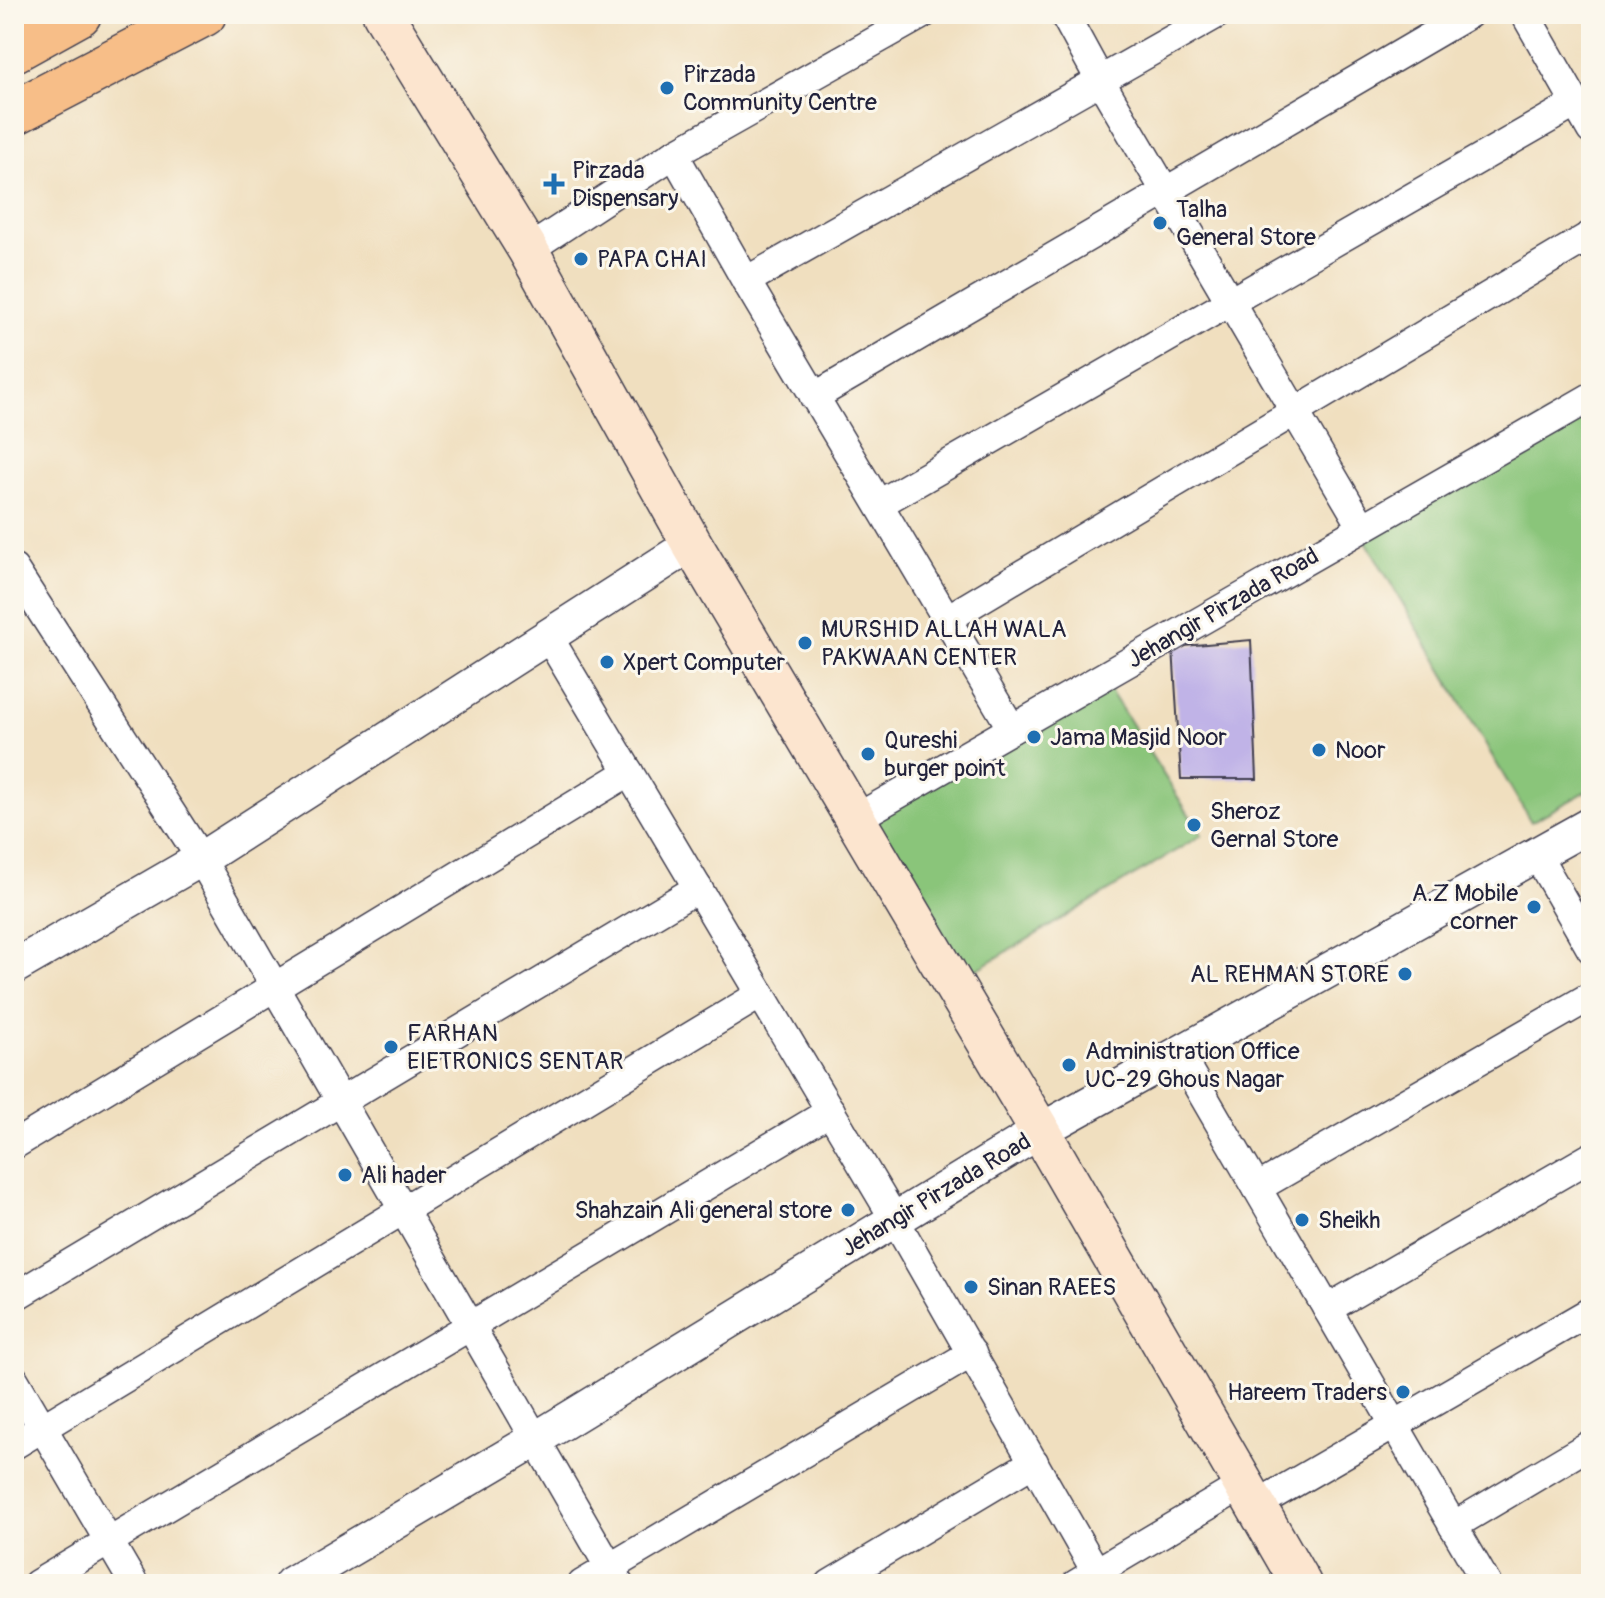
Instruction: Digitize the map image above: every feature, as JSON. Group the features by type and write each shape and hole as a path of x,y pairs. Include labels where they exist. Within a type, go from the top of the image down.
{"main road":[{"path":"14,50 79,14"},
{"path":"14,113 204,14"},
{"path":"383,14 528,250 692,544 1040,1131 1301,1584"}],"street":[{"path":"528,250 674,154 923,14"},
{"path":"1064,14 1363,528"},
{"path":"746,281 1217,14"},
{"path":"814,397 1469,14"},
{"path":"1525,14 1591,130"},
{"path":"879,504 1576,103"},
{"path":"674,154 814,397 1012,729"},
{"path":"947,619 1591,235"},
{"name":"Jehangir Pirzada Road","path":"855,819 1591,397"},
{"path":"14,967 201,859 692,544"},
{"path":"14,569 201,859 615,1576"},
{"path":"548,636 972,1353 1034,1462 1092,1580 1249,1495 1395,1425 1591,1311"},
{"path":"14,1145 629,772"},
{"name":"Jehangir Pirzada Road","path":"291,1584 536,1439 1040,1131 1591,824"},
{"path":"1537,855 1591,949"},
{"path":"14,1297 698,888"},
{"path":"14,1445 761,994"},
{"path":"1257,1188 1591,996"},
{"path":"1179,1054 1487,1584"},
{"path":"37,1584 831,1111"},
{"path":"1327,1309 1591,1157"},
{"path":"582,1584 615,1576 972,1353"},
{"path":"14,1379 134,1584"},
{"path":"1453,1526 1591,1444"},
{"path":"830,1584 1034,1462"}],"green space":[{"path":"1591,390 1591,789 1531,822 1356,524"},
{"path":"1102,678 1202,835 953,984 855,819"}],"building":[{"path":"1251,640 1257,779 1181,779 1173,647"}],"place":[{"name":"Pirzada Community Centre","path":"667,88"},
{"name":"Pirzada Dispensary","path":"554,184"},
{"name":"Talha General Store","path":"1160,223"},
{"name":"PAPA CHAI","path":"581,259"},
{"name":"MURSHID ALLAH WALA PAKWAAN CENTER","path":"805,643"},
{"name":"Xpert Computer","path":"607,662"},
{"name":"Jama Masjid Noor","path":"1034,737"},
{"name":"Noor","path":"1319,750"},
{"name":"Qureshi burger point","path":"868,754"},
{"name":"Sheroz Gernal Store","path":"1194,825"},
{"name":"A.Z Mobile corner","path":"1534,907"},
{"name":"AL REHMAN STORE","path":"1405,974"},
{"name":"FARHAN EIETRONICS SENTAR","path":"391,1047"},
{"name":"Administration Office UC-29 Ghous Nagar","path":"1069,1065"},
{"name":"Ali hader","path":"345,1175"},
{"name":"Shahzain Ali general store","path":"848,1210"},
{"name":"Sheikh","path":"1302,1220"},
{"name":"Sinan RAEES","path":"971,1287"},
{"name":"Hareem Traders","path":"1403,1392"}]}
